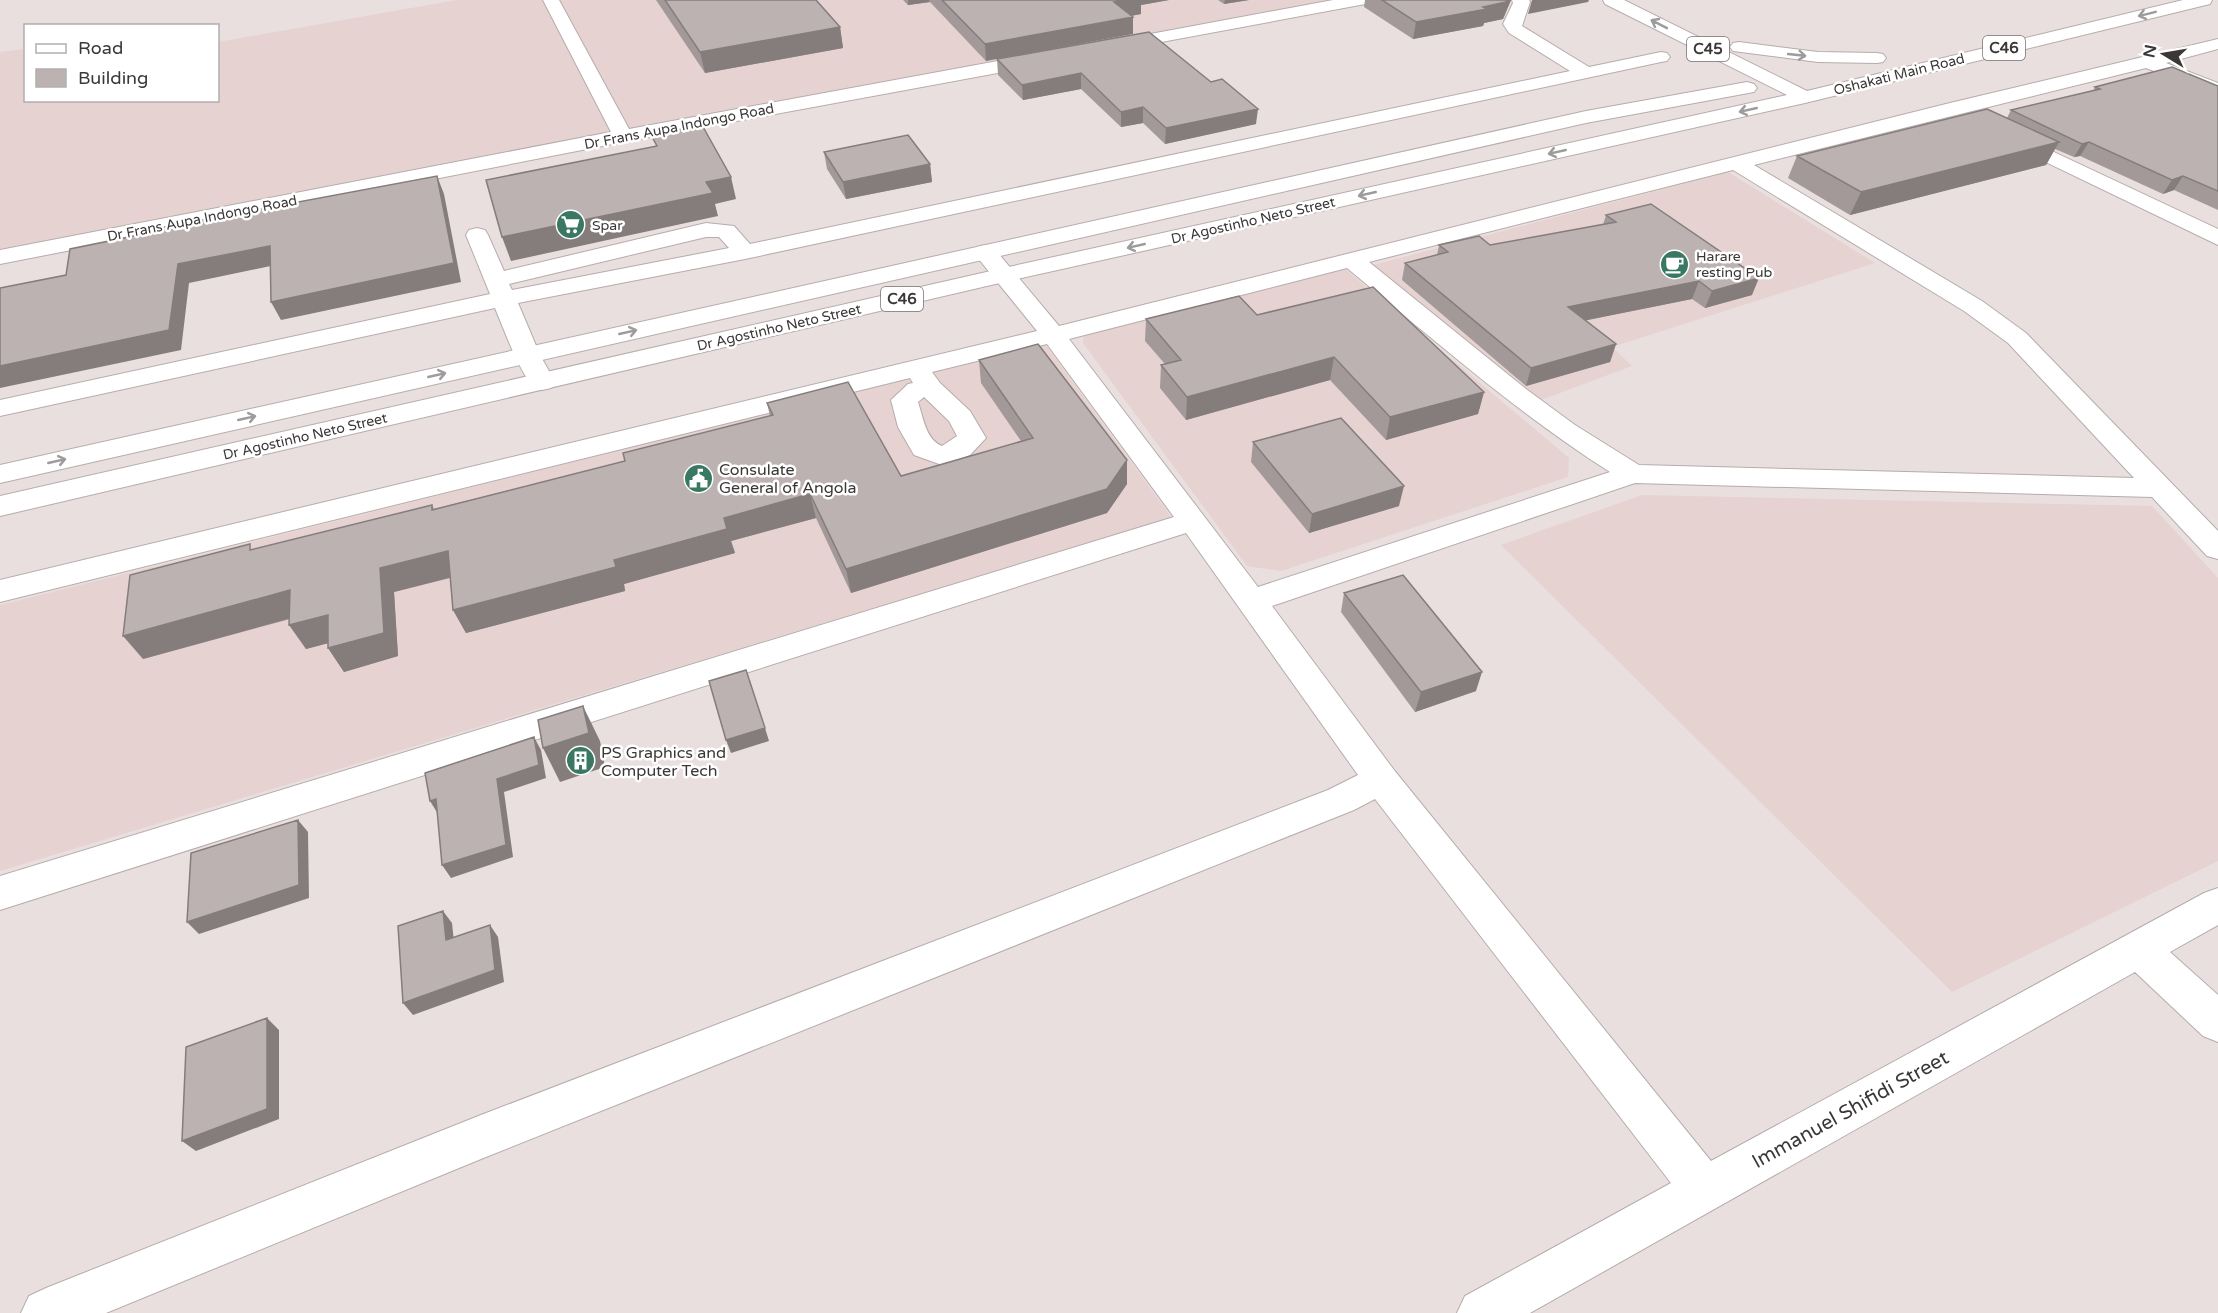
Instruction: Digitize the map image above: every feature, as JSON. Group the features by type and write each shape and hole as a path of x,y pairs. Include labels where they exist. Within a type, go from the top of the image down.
{"street":[{"path":"551,0 623,136"},
{"path":"1090,50 1360,0"},
{"path":"1520,0 1522,2 1520,9 1512,24 1515,29 1586,73"},
{"name":"C45","path":"1611,0 1775,83 1804,83"},
{"name":"C45","path":"1642,0 1738,47 1804,83"},
{"name":"Oshakati Main Road","path":"1804,83 1829,91 2204,0"},
{"path":"0,591 923,378 1053,335 1950,109 2218,44"},
{"path":"1738,47 1818,57 1877,58"},
{"path":"1702,96 1719,81 1711,50"},
{"name":"Oshakati Main Road","path":"1804,83 1877,58 1900,53"},
{"name":"Dr Frans Aupa Indongo Road","path":"0,257 623,136 1056,56"},
{"path":"0,408 501,289 706,230 726,231 745,252 1661,57"},
{"path":"2148,62 2218,90"},
{"name":"Dr Agostinho Neto Street","path":"0,474 1586,117 1775,83"},
{"name":"Dr Agostinho Neto Street","path":"0,506 1004,275 1804,83"},
{"path":"1950,109 2218,238"},
{"path":"1738,164 1996,321 2017,338 2218,549"},
{"path":"477,235 527,354 542,382"},
{"path":"985,252 1053,335 1193,521 1381,780 1705,1190"},
{"path":"1350,260 1517,395 1565,431 1633,474"},
{"path":"1251,601 1633,474 2161,488"},
{"path":"0,893 1193,521"},
{"path":"46,1313 492,1132 1330,804 1381,780"},
{"name":"Immanuel Shifidi Street","path":"1482,1313 2218,905"},
{"path":"2138,949 2218,1022"}],"shaded area":[{"path":"457,0 1360,0 0,257 0,52 24,49 24,102 219,102 219,42"},
{"path":"1728,172 1875,263 1612,347 1632,366 1541,400 1373,265"},
{"path":"1345,269 1569,458 1568,477 1281,571 1247,566 1083,343 1084,334"},
{"path":"1045,344 1172,518 0,871 0,605"},
{"path":"1642,495 2152,506 2218,578 2218,861 1952,992 1501,545"}],"building":[{"path":"665,0 816,0 840,27 700,52"},
{"path":"942,0 1128,0 1114,2 1133,17 985,44"},
{"path":"1382,0 1508,0 1483,7 1487,9 1416,22"},
{"path":"1149,32 1211,82 1222,79 1258,109 1166,128 1143,107 1121,112 1081,73 1022,85 997,59"},
{"path":"2172,67 2218,86 2218,191 2183,176 2172,180 2089,142 2082,144 2011,110 2100,89 2095,87"},
{"path":"1987,109 2059,142 1861,192 1797,156"},
{"path":"702,125 731,177 706,182 713,193 502,237 486,180 657,146 651,135"},
{"path":"908,135 930,164 843,182 824,152"},
{"path":"437,176 454,263 271,302 270,246 178,264 169,330 0,366 0,288 66,275 70,249 153,232 154,229"},
{"path":"1651,204 1759,278 1712,291 1699,281 1568,307 1616,344 1531,368 1405,263 1448,252 1439,245 1479,236 1490,245 1616,222 1606,215"},
{"path":"1373,287 1484,392 1390,417 1334,357 1187,397 1161,365 1181,360 1146,319 1239,296 1257,315"},
{"path":"1038,344 1127,460 1107,489 846,569 810,494 724,518 727,529 614,560 616,567 453,610 448,551 380,568 384,633 328,648 328,615 289,625 290,590 123,636 130,575 250,544 250,550 432,505 432,510 625,461 623,453 773,415 767,403 848,382 901,476 1033,438 979,360"},
{"path":"1341,418 1404,486 1312,514 1253,442"},
{"path":"1403,575 1482,672 1421,692 1344,593"},
{"path":"746,670 765,728 726,740 709,681"},
{"path":"583,706 589,733 543,748 538,720"},
{"path":"534,737 539,765 497,779 506,845 442,865 436,799 430,801 425,773"},
{"path":"298,820 299,885 187,922 191,853"},
{"path":"443,911 446,940 490,925 495,970 403,1003 398,926"},
{"path":"267,1018 267,1109 182,1141 186,1047"}],"place":[{"name":"Spar","path":"571,225"},
{"name":"Harare resting Pub","path":"1675,264"},
{"name":"Consulate General of Angola","path":"698,478"},
{"name":"PS Graphics and Computer Tech","path":"580,761"}]}
